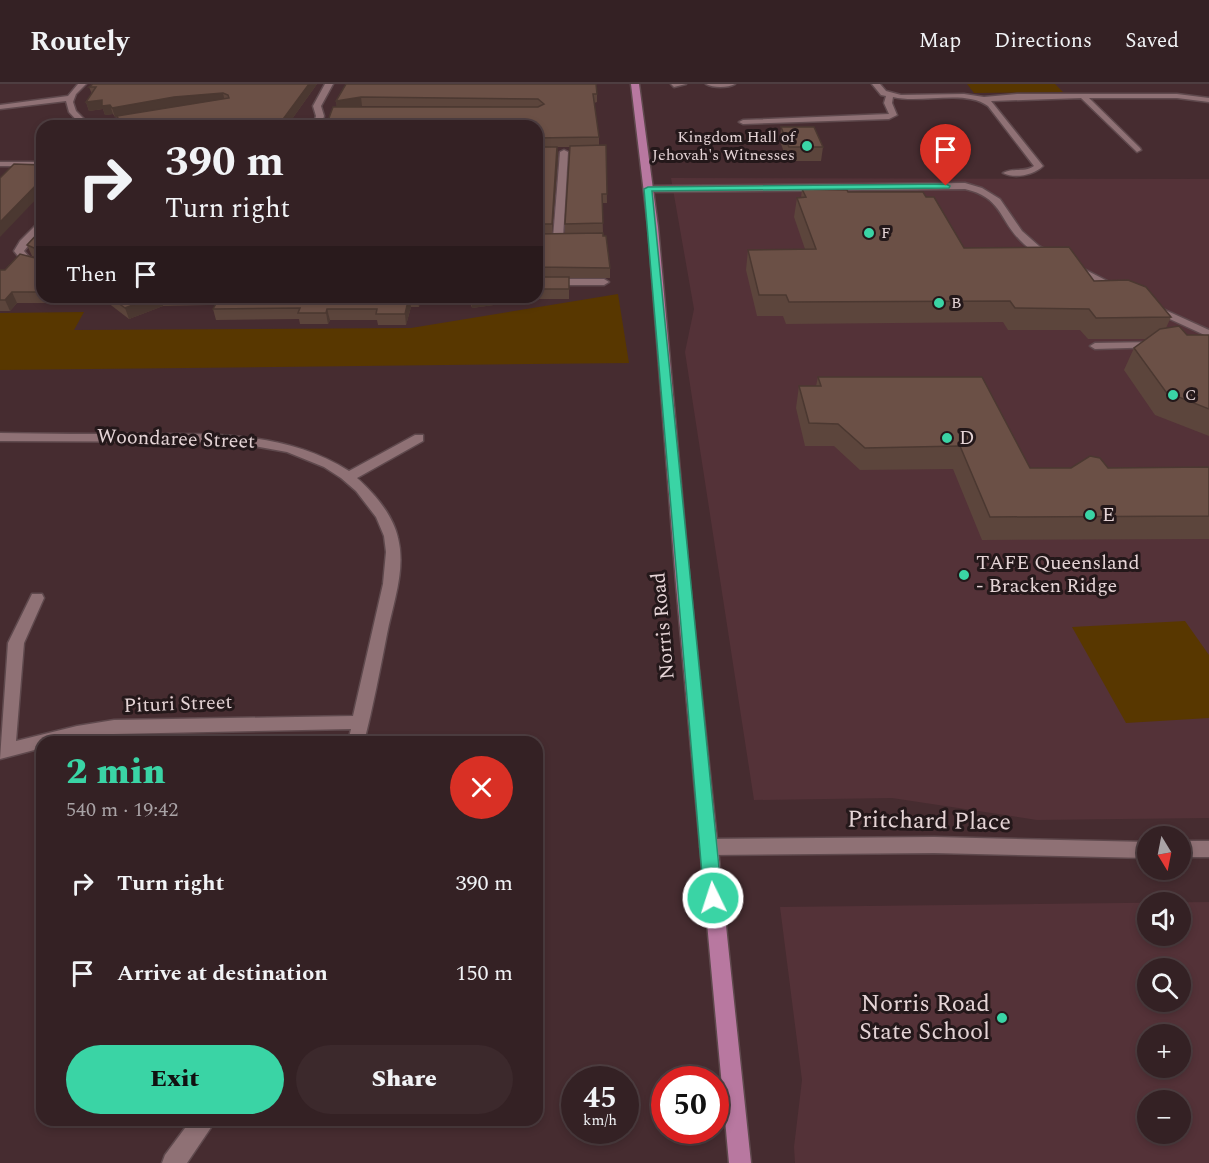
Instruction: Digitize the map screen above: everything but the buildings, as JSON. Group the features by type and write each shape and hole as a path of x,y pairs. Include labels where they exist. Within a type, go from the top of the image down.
{"main road":[{"name":"Norris Road","path":"635,84 648,189 683,584 740,1163"}],"street":[{"path":"81,120 70,107 70,98 82,84"},
{"path":"319,120 317,106 329,84"},
{"path":"674,85 682,84"},
{"path":"710,84 731,84"},
{"path":"876,84 879,90 890,95 984,99 1017,96 1177,96 1209,100"},
{"path":"743,122 889,117 893,115 888,103 890,95"},
{"path":"1083,96 1137,150"},
{"path":"0,107 70,98"},
{"path":"984,99 991,104 1040,166 1031,172 1007,173"},
{"path":"123,120 145,116"},
{"path":"569,238 552,238 559,152 575,152"},
{"path":"0,164 36,164"},
{"path":"648,189 965,186 981,189 994,195 1026,242 1132,297"},
{"path":"36,229 19,251 21,257 36,264"},
{"path":"543,282 604,282"},
{"path":"579,295 580,282"},
{"path":"1142,302 1201,334"},
{"path":"1095,346 1161,345 1171,342"},
{"name":"Woondaree Street","path":"0,437 231,438 295,449 350,476 368,494 383,518 392,541 392,568 388,596 357,736"},
{"path":"350,476 419,438"},
{"path":"4,751 16,643 37,598"},
{"name":"Pituri Street","path":"65,736 114,727 360,722"},
{"name":"Pituri Street","path":"4,751 36,743"},
{"name":"Pritchard Place","path":"709,847 934,845 1137,850"},
{"path":"1191,849 1209,849"},
{"path":"173,1163 201,1126"}],"shaded area":[{"path":"967,84 1055,84 1063,92 974,93"},
{"name":"TAFE Queensland - Bracken Ridge","path":"671,178 1209,179 1209,818 1037,820 892,798 754,800 685,352 694,309"},
{"path":"618,294 629,363 0,370 0,313 84,312 74,330 411,328"},
{"path":"1185,621 1209,655 1209,718 1126,723 1072,627"},
{"name":"Norris Road State School","path":"1191,902 1209,902 1209,1163 795,1163 794,1147 802,1080 780,907 1137,903 1137,946 1191,946"}],"place":[{"name":"Kingdom Hall of Jehovah's Witnesses","path":"807,146"},
{"name":"F","path":"869,233"},
{"name":"B","path":"939,303"},
{"name":"C","path":"1173,395"},
{"name":"D","path":"947,438"},
{"name":"E","path":"1090,515"},
{"name":"TAFE Queensland - Bracken Ridge","path":"964,575"},
{"name":"Norris Road State School","path":"1002,1018"}],"route":[{"path":"713,898 648,189 946,186"}]}
